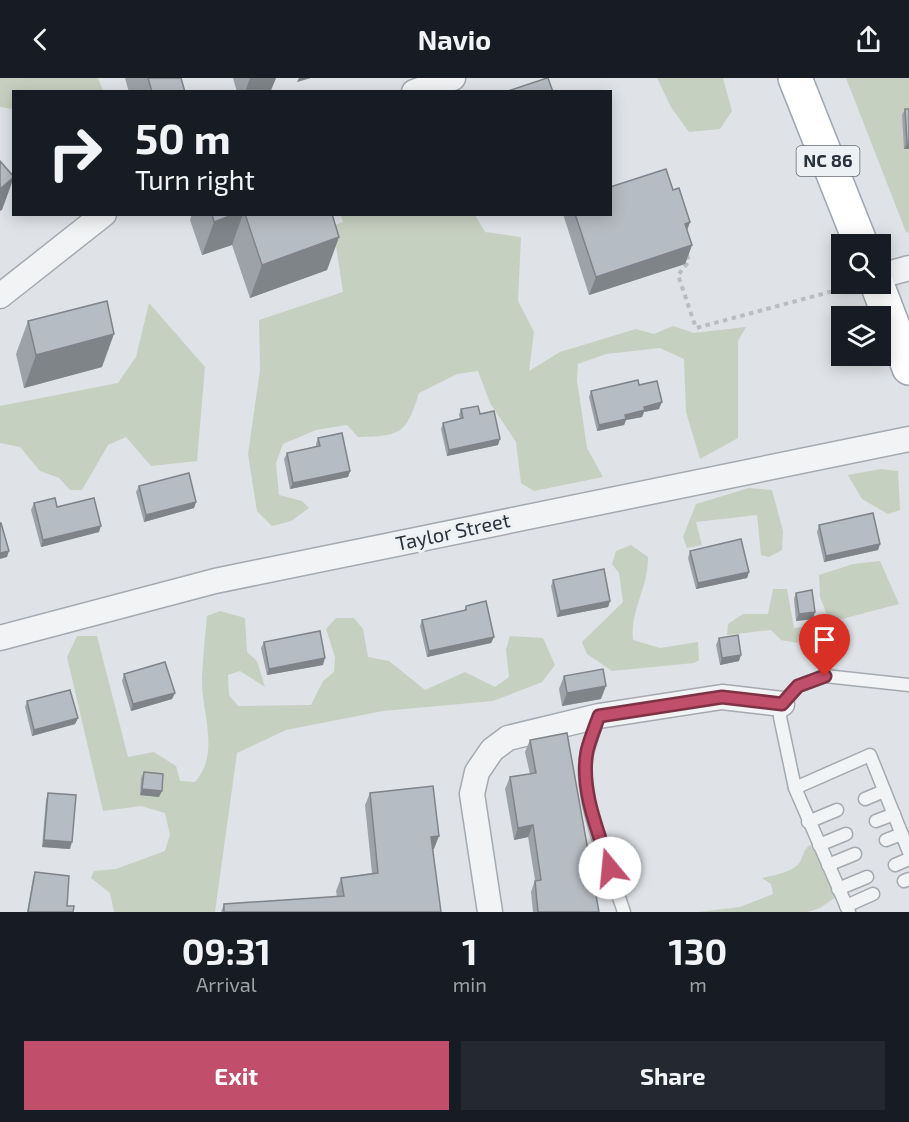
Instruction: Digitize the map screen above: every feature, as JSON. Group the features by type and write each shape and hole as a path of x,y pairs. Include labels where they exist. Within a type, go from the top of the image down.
{"main road":[{"name":"NC 86","path":"795,78 857,234"},
{"path":"881,294 909,368"}],"street":[{"path":"420,90 453,78"},
{"path":"0,296 101,216"},
{"path":"891,273 909,268"},
{"name":"Taylor Street","path":"0,638 216,581 909,438"},
{"path":"490,912 474,822 472,794 477,772 492,750 508,738 599,716 722,697 782,704"}],"lane":[{"path":"873,894 847,909 795,788 780,717 782,704 798,686 825,676 909,685"},
{"path":"599,716 587,750 585,774 591,808 624,912"},
{"path":"795,788 870,755 909,852"},
{"path":"865,799 884,791"},
{"path":"808,822 837,810"},
{"path":"876,821 894,814"},
{"path":"819,845 846,834"},
{"path":"886,840 902,834"},
{"path":"828,865 855,854"},
{"path":"895,865 909,859"},
{"path":"838,889 867,877"}],"path":[{"path":"686,251 689,261 678,275 696,328 831,292"}],"green space":[{"path":"0,78 98,78 103,90 12,90 12,109 0,107"},
{"path":"657,78 723,78 732,111 720,129 689,132 671,107"},
{"path":"846,78 909,78 909,233 906,232"},
{"path":"341,216 476,216 485,232 521,237 518,301 534,332 529,371 560,352 636,329 654,334 673,326 694,333 746,327 738,341 738,438 700,459 686,412 684,359 660,348 606,354 578,364 577,380 587,448 603,477 534,491 521,483 516,442 490,403 478,371 457,374 419,393 405,425 392,434 358,437 347,425 316,430 283,444 276,463 279,495 302,501 309,508 291,521 272,526 257,511 248,454 260,370 259,320 343,292 333,226 343,222"},
{"path":"149,303 205,367 197,461 151,466 126,437 108,445 82,490 70,490 59,478 40,471 20,447 0,443 0,406 118,383 136,357"},
{"path":"881,469 898,471 900,510 888,514 862,499 848,475"},
{"path":"749,488 772,490 783,531 782,550 769,557 761,555 757,515 696,522 702,545 687,548 683,537 696,504"},
{"path":"631,545 648,557 645,580 634,619 633,640 660,648 698,642 699,660 694,663 612,671 587,654 582,642 623,602 619,573 612,564 616,551"},
{"path":"880,561 899,604 830,622 820,597 819,575 853,564"},
{"path":"773,589 787,589 794,628 803,627 805,639 797,643 781,640 771,630 727,635 728,624 743,614 768,614"},
{"path":"220,611 245,618 247,652 257,661 265,687 240,671 228,675 229,695 238,706 311,705 323,681 334,672 335,657 326,629 336,618 354,618 363,629 368,657 389,661 425,690 465,672 495,687 509,677 506,649 510,636 543,638 555,665 542,682 493,701 383,711 286,730 237,753 215,912 114,912 110,893 91,878 94,871 116,869 165,851 170,835 165,813 141,806 103,811 67,657 77,636 97,636 128,757 154,752 176,766 180,781 195,782 203,771 208,745 202,691 207,616"},
{"path":"810,845 832,876 837,896 820,908 808,912 698,912 740,907 773,894 771,884 762,878 797,866"}],"building":[{"path":"148,78 181,78 184,90 151,90"},
{"path":"548,78 552,90 511,90"},
{"path":"905,109 909,109 909,143 907,143"},
{"path":"0,161 12,175 12,179 0,189"},
{"path":"666,169 673,190 679,188 690,222 685,224 692,245 596,277 576,216 612,216 612,186"},
{"path":"212,216 230,216 214,222"},
{"path":"246,216 333,216 339,237 262,265"},
{"path":"107,301 114,334 36,355 28,321"},
{"path":"638,380 639,385 657,381 662,402 644,407 645,410 625,415 626,419 599,425 591,391"},
{"path":"478,406 480,414 494,411 500,439 449,450 443,423 463,418 461,409"},
{"path":"342,433 350,471 293,483 287,453 320,446 318,438"},
{"path":"189,473 196,502 146,515 139,486"},
{"path":"55,498 57,507 94,498 101,526 43,540 34,503"},
{"path":"873,513 880,544 826,556 819,525"},
{"path":"0,523 9,551 0,553"},
{"path":"741,539 749,572 698,583 690,551"},
{"path":"604,569 610,601 560,611 553,580"},
{"path":"812,590 815,612 799,614 796,593"},
{"path":"486,601 494,637 429,651 422,620 466,610 466,606"},
{"path":"320,631 325,658 269,669 264,642"},
{"path":"738,635 741,655 722,658 719,638"},
{"path":"165,662 175,693 133,704 124,674"},
{"path":"603,669 606,686 567,693 564,676"},
{"path":"70,690 78,718 34,730 27,701"},
{"path":"567,733 599,912 538,912 535,881 541,880 533,825 518,828 510,777 536,773 530,740"},
{"path":"144,772 163,774 162,791 142,789"},
{"path":"433,786 439,836 431,837 441,912 224,912 224,904 344,896 341,878 378,873 370,793"},
{"path":"48,793 76,795 72,842 44,840"},
{"path":"35,872 69,876 67,906 74,906 73,912 28,912"}],"route":[{"path":"610,868 591,808 585,774 587,750 599,716 722,697 782,704 798,686 825,676"}]}
